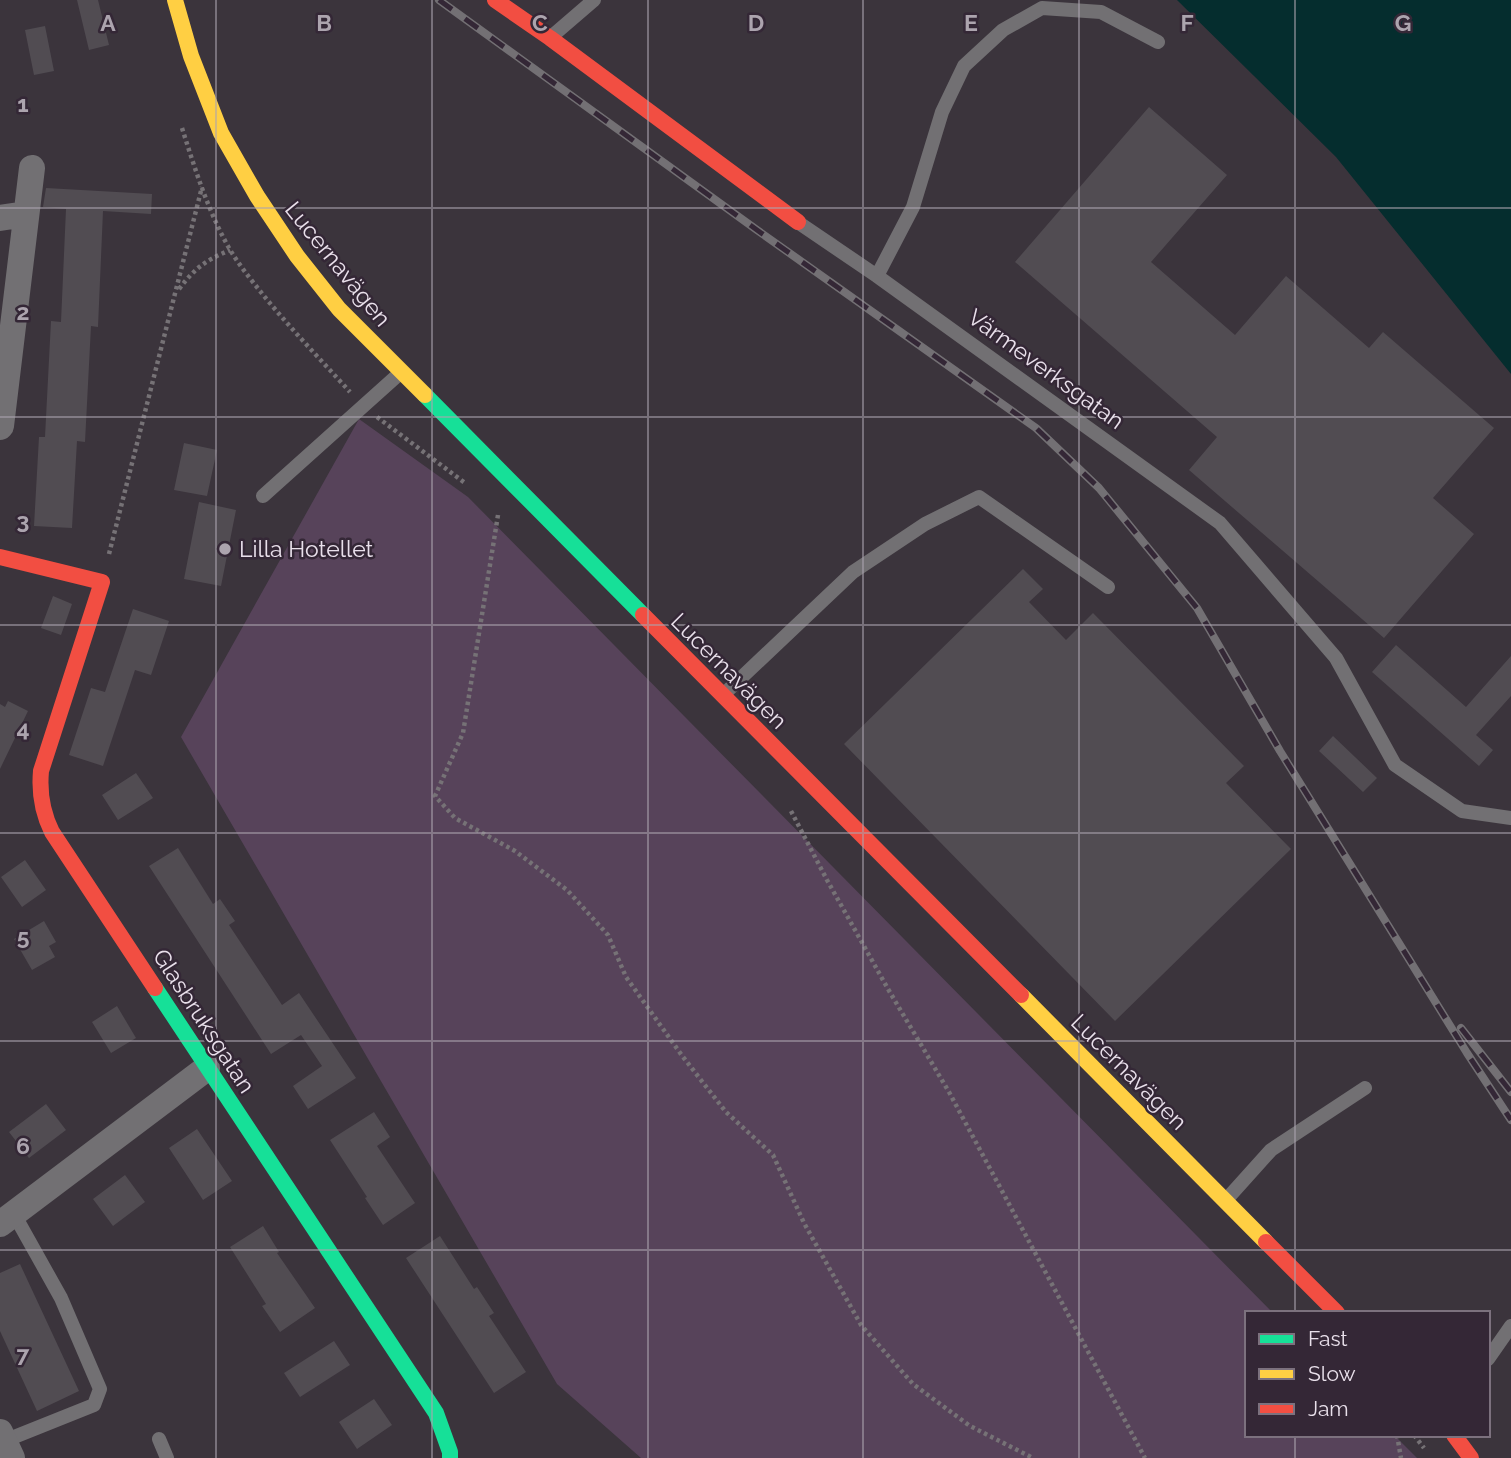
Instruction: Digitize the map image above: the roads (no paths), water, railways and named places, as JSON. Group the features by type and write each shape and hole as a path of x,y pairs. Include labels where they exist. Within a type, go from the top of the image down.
{"street":[{"name":"Lucernavägen","path":"175,0 191,56 221,133 257,196 297,256 339,309 1335,1311"},
{"name":"Värmeverksgatan","path":"495,0 798,222"},
{"path":"0,427 32,169"},
{"path":"0,218 26,214"},
{"name":"Glasbruksgatan","path":"0,557 102,582 41,771 39,787 44,816 436,1413 450,1458"},
{"path":"7,1219 207,1068"},
{"path":"1455,1437 1471,1458"}],"lane":[{"path":"550,38 594,0"},
{"path":"877,276 913,207 942,112 964,66 1003,30 1042,8 1101,12 1158,42"},
{"name":"Värmeverksgatan","path":"798,222 1220,523 1336,658 1395,765 1462,811 1511,818"},
{"path":"263,496 400,373"},
{"path":"722,696 853,572 925,524 979,497 1108,587"},
{"path":"1225,1201 1270,1150 1365,1088"},
{"path":"5,1444 94,1405 100,1389 61,1298 7,1219"},
{"path":"1490,1356 1511,1326"},
{"path":"159,1439 167,1458"}],"railway":[{"path":"439,0 1036,428 1099,488 1197,608 1280,751 1511,1120"},
{"path":"1461,1028 1511,1092"}],"place":[{"name":"Lilla Hotellet","path":"225,549"}]}
